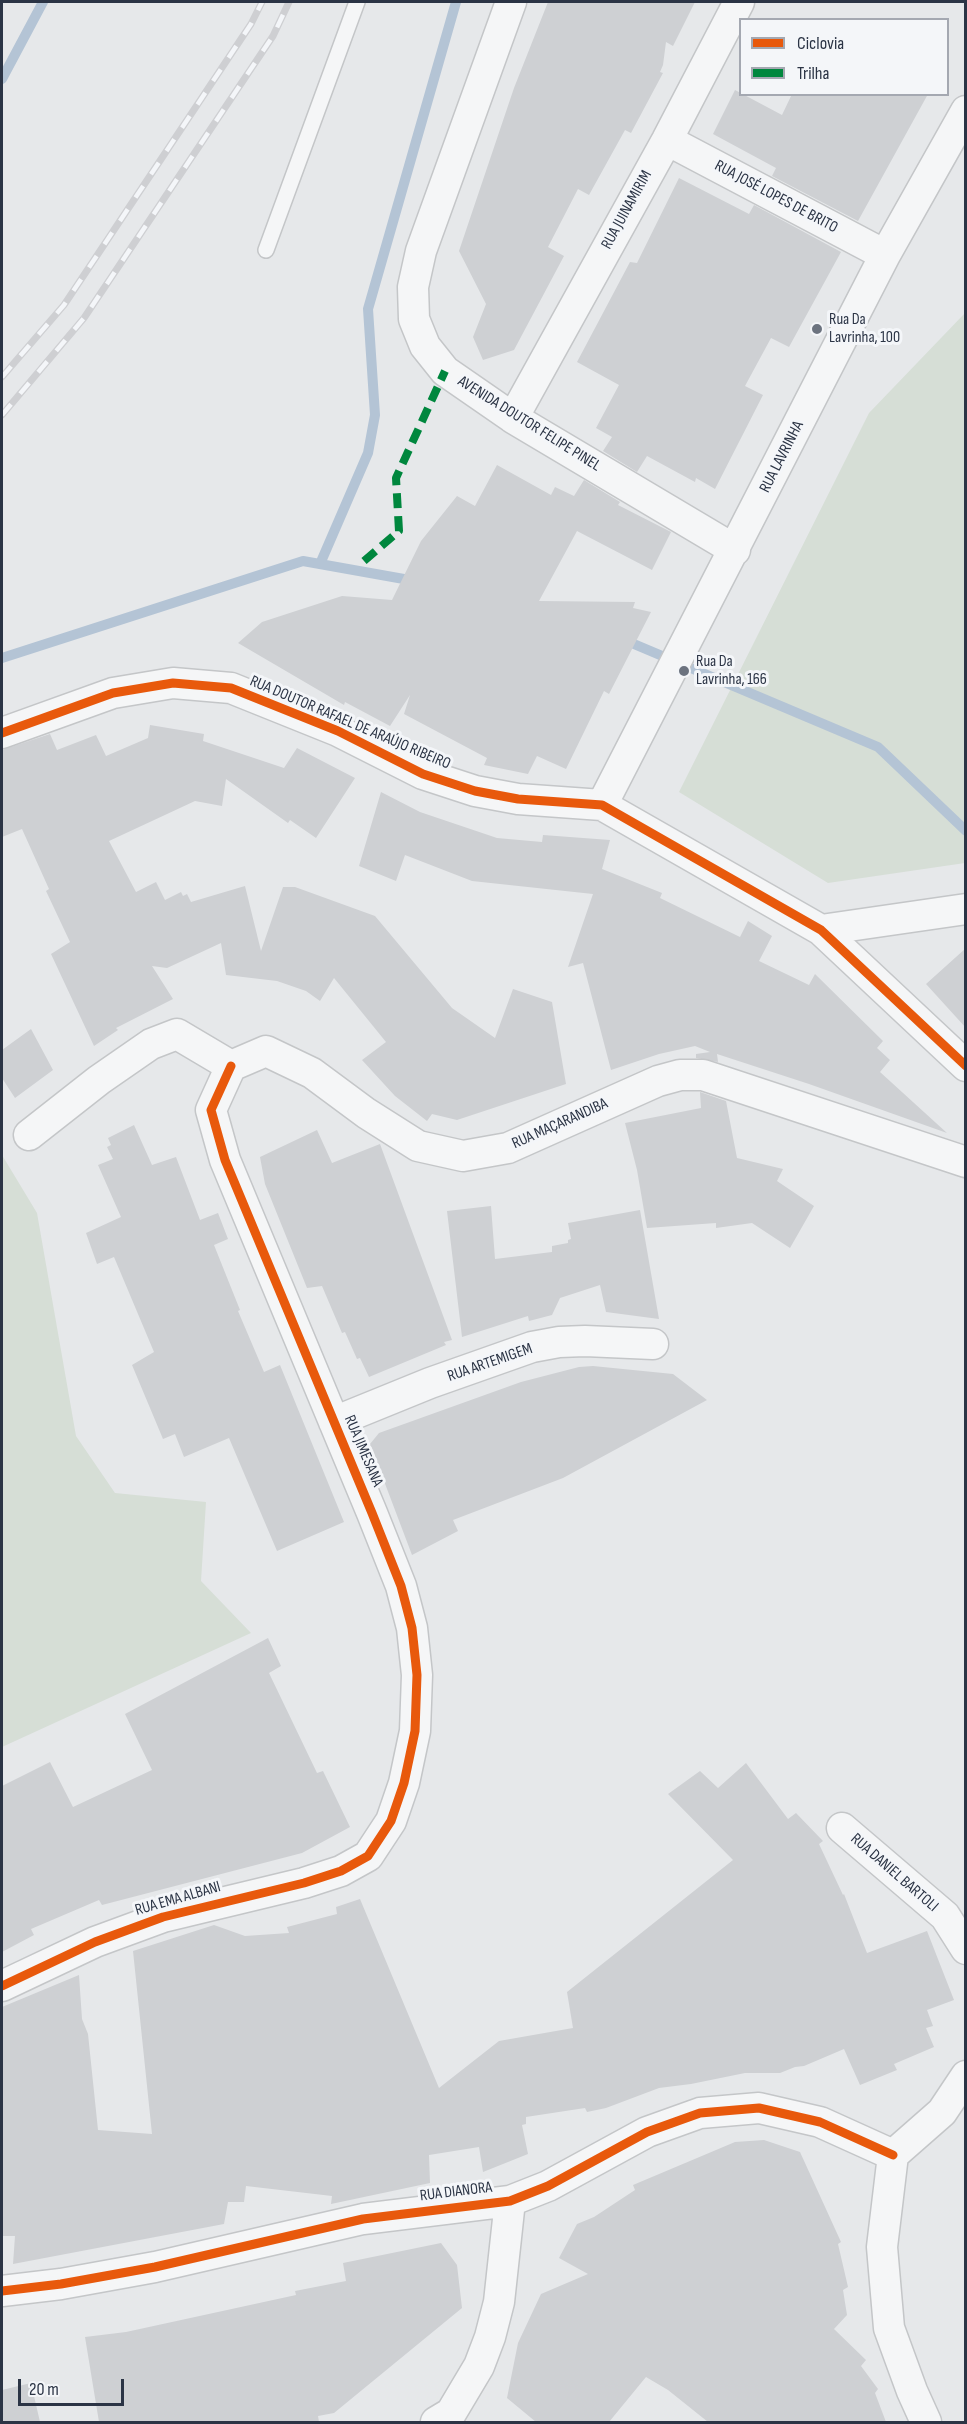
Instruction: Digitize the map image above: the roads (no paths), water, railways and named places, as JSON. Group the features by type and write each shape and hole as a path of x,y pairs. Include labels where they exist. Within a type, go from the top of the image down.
{"street":[{"name":"AVENIDA DOUTOR FELIPE PINEL","path":"511,2 422,251 413,287 414,319 425,346 446,370 513,418 735,550"},
{"name":"RUA JUINAMIRIM","path":"513,418 739,2"},
{"name":"RUA LAVRINHA","path":"602,805 885,255 966,111"},
{"name":"RUA JOSÉ LOPES DE BRITO","path":"666,140 885,255"},
{"name":"RUA DOUTOR RAFAEL DE ARAÚJO RIBEIRO","path":"2,733 113,693 173,682 231,688 338,731 423,774 465,787 518,799 602,805 820,930 966,1066"},
{"path":"820,930 966,909"},
{"path":"29,1135 99,1080 151,1044 177,1034 231,1066"},
{"name":"RUA MAÇARANDIBA","path":"231,1066 266,1051 312,1073 366,1113 418,1146 463,1156 508,1148 658,1081 680,1075 703,1075 966,1162"},
{"name":"RUA JIMESANA","path":"231,1066 212,1110 225,1160 401,1586 412,1628 417,1675 415,1731 404,1783 391,1821 368,1856"},
{"name":"RUA ARTEMIGEM","path":"334,1422 430,1383 532,1347 559,1342 585,1341 652,1344"},
{"name":"RUA DANIEL BARTOLI","path":"842,1828 945,1916 966,1949"},
{"name":"RUA EMA ALBANI","path":"2,1986 95,1942 153,1921 304,1883 341,1871 368,1856"},
{"path":"926,2422 889,2328 882,2247 893,2155 942,2112 966,2076"},
{"name":"RUA DIANORA","path":"2,2291 61,2284 155,2268 363,2219 510,2201 548,2186 646,2132 700,2114 759,2108 820,2122 893,2155"},
{"path":"447,2419 479,2366 490,2337 499,2302 510,2201"}],"lane":[{"path":"266,250 357,2"}],"waterway":[{"path":"2,79 43,2"},
{"path":"320,564 368,453 375,415 368,309 456,2"},
{"path":"2,658 303,561 415,581"},
{"path":"622,639 878,747 966,831"}],"railway":[{"path":"2,377 64,305 251,24 262,2"},
{"path":"2,415 84,318 273,36 289,2"}],"place":[{"name":"Rua Da Lavrinha, 100","path":"817,329"},
{"name":"Rua Da Lavrinha, 166","path":"684,671"}]}
